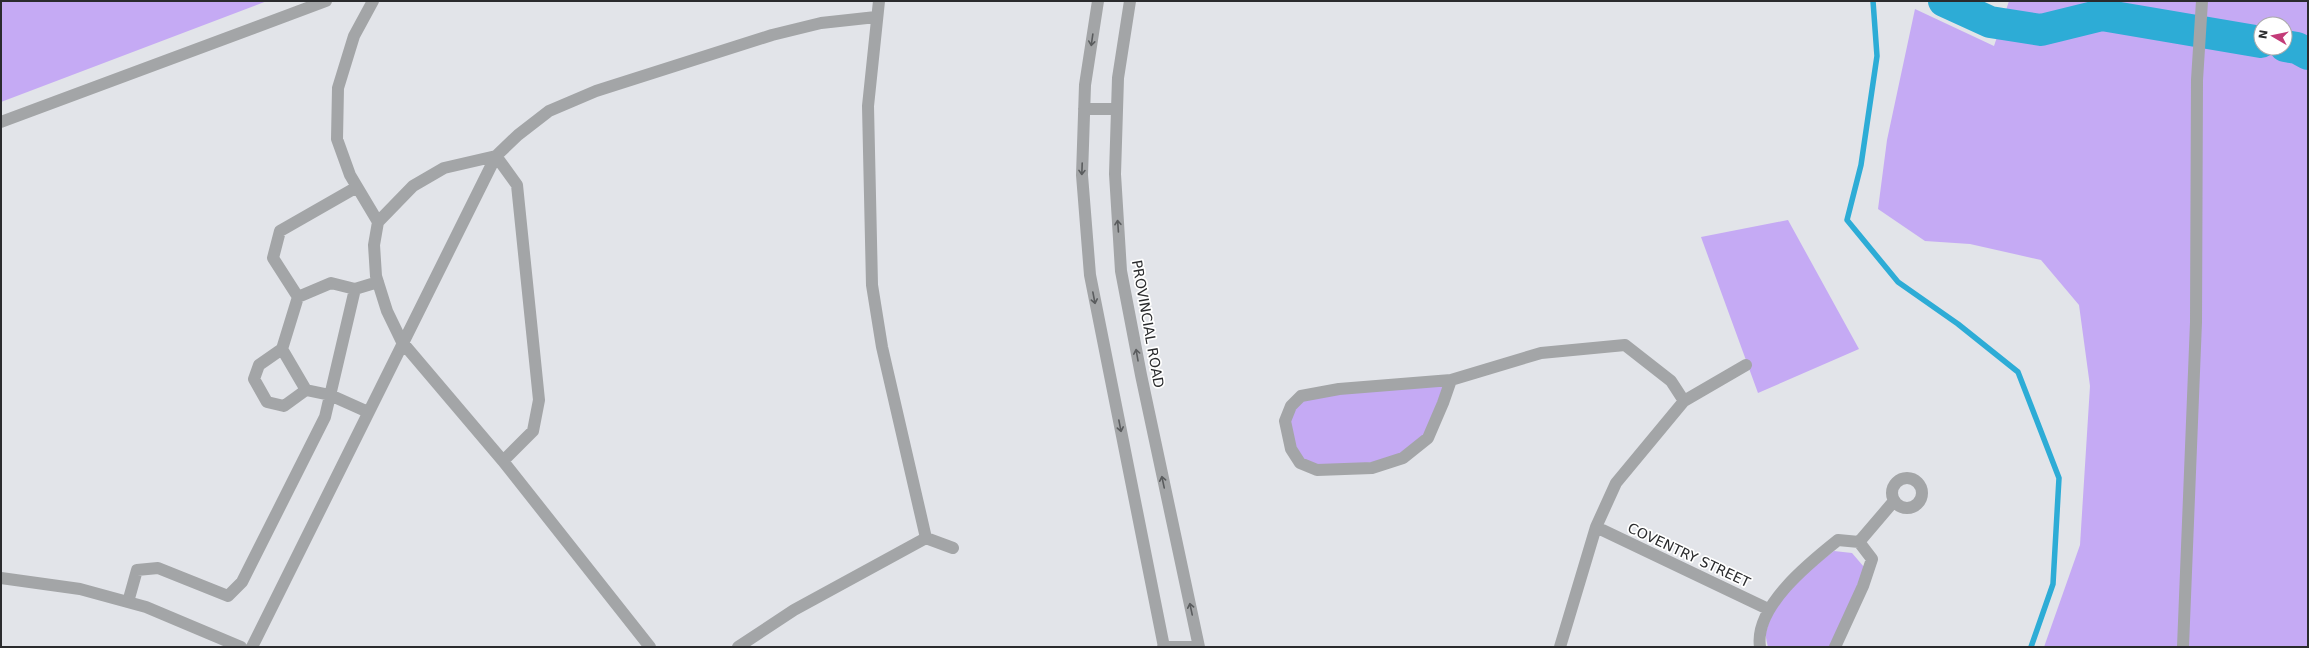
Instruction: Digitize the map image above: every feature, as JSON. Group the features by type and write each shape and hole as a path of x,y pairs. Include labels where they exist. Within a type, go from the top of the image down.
{"street":[{"path":"1,122 326,1"},
{"path":"373,1 354,36 338,88 337,139 350,175 378,222"},
{"path":"879,1 876,17 868,106 872,285 882,347 926,538"},
{"path":"1098,1 1085,85 1082,175 1090,275 1163,647 1199,647"},
{"name":"PROVINCIAL ROAD","path":"1130,1 1118,78 1115,174 1121,270 1140,375 1199,647"},
{"path":"2183,647 2196,322 2197,80 2202,1"},
{"path":"252,647 402,342 496,156 518,134 549,111 596,91 772,35 821,23 876,17"},
{"path":"1084,109 1117,109"},
{"path":"496,156 444,168 413,186 378,222 374,245 378,282 387,311 402,342 504,461 650,647"},
{"path":"496,156 516,185 539,400 533,431 504,461"},
{"path":"298,297 273,258 280,231 357,187"},
{"path":"368,412 330,395 306,390 284,406 267,402 254,379 259,365 282,349 298,297 332,282 355,289 378,282"},
{"path":"128,602 137,570 158,568 228,596 242,582 326,417 355,289"},
{"path":"1451,380 1428,438 1403,458 1372,468 1317,470 1300,463 1291,449 1285,421 1291,406 1301,396 1339,389 1451,380 1541,353 1625,345 1670,380 1684,401"},
{"path":"282,349 306,390"},
{"path":"1560,647 1596,527 1616,483 1684,401 1746,365"},
{"path":"1859,542 1894,501"},
{"name":"COVENTRY STREET","path":"1596,527 1768,609"},
{"path":"738,647 794,610 926,538 953,548"},
{"path":"1760,647 1758,636 1768,609 1810,562 1838,540 1859,542 1872,559 1863,586 1835,647"},
{"path":"1,578 80,589 146,607 241,647"}],"shaded area":[{"path":"1,1 267,1 1,102"},
{"path":"2009,1 2308,1 2308,647 2044,647 2080,545 2090,386 2079,305 2041,260 1970,244 1925,241 1878,209 1887,140 1915,9 1994,46"},
{"path":"1788,220 1859,349 1758,393 1701,237"},
{"path":"1451,380 1428,438 1403,458 1317,470 1291,449 1291,406 1301,396"},
{"path":"1834,551 1852,553 1864,567 1856,591 1830,647 1768,647 1766,632 1776,608 1803,576"}],"waterway":[{"path":"1873,1 1877,56 1861,165 1847,220 1898,282 1958,324 2018,372 2059,478 2053,584 2031,647"},
{"path":"1944,1 1990,22 2041,30 2102,15 2253,41"},
{"path":"2293,47 2308,54"}]}
